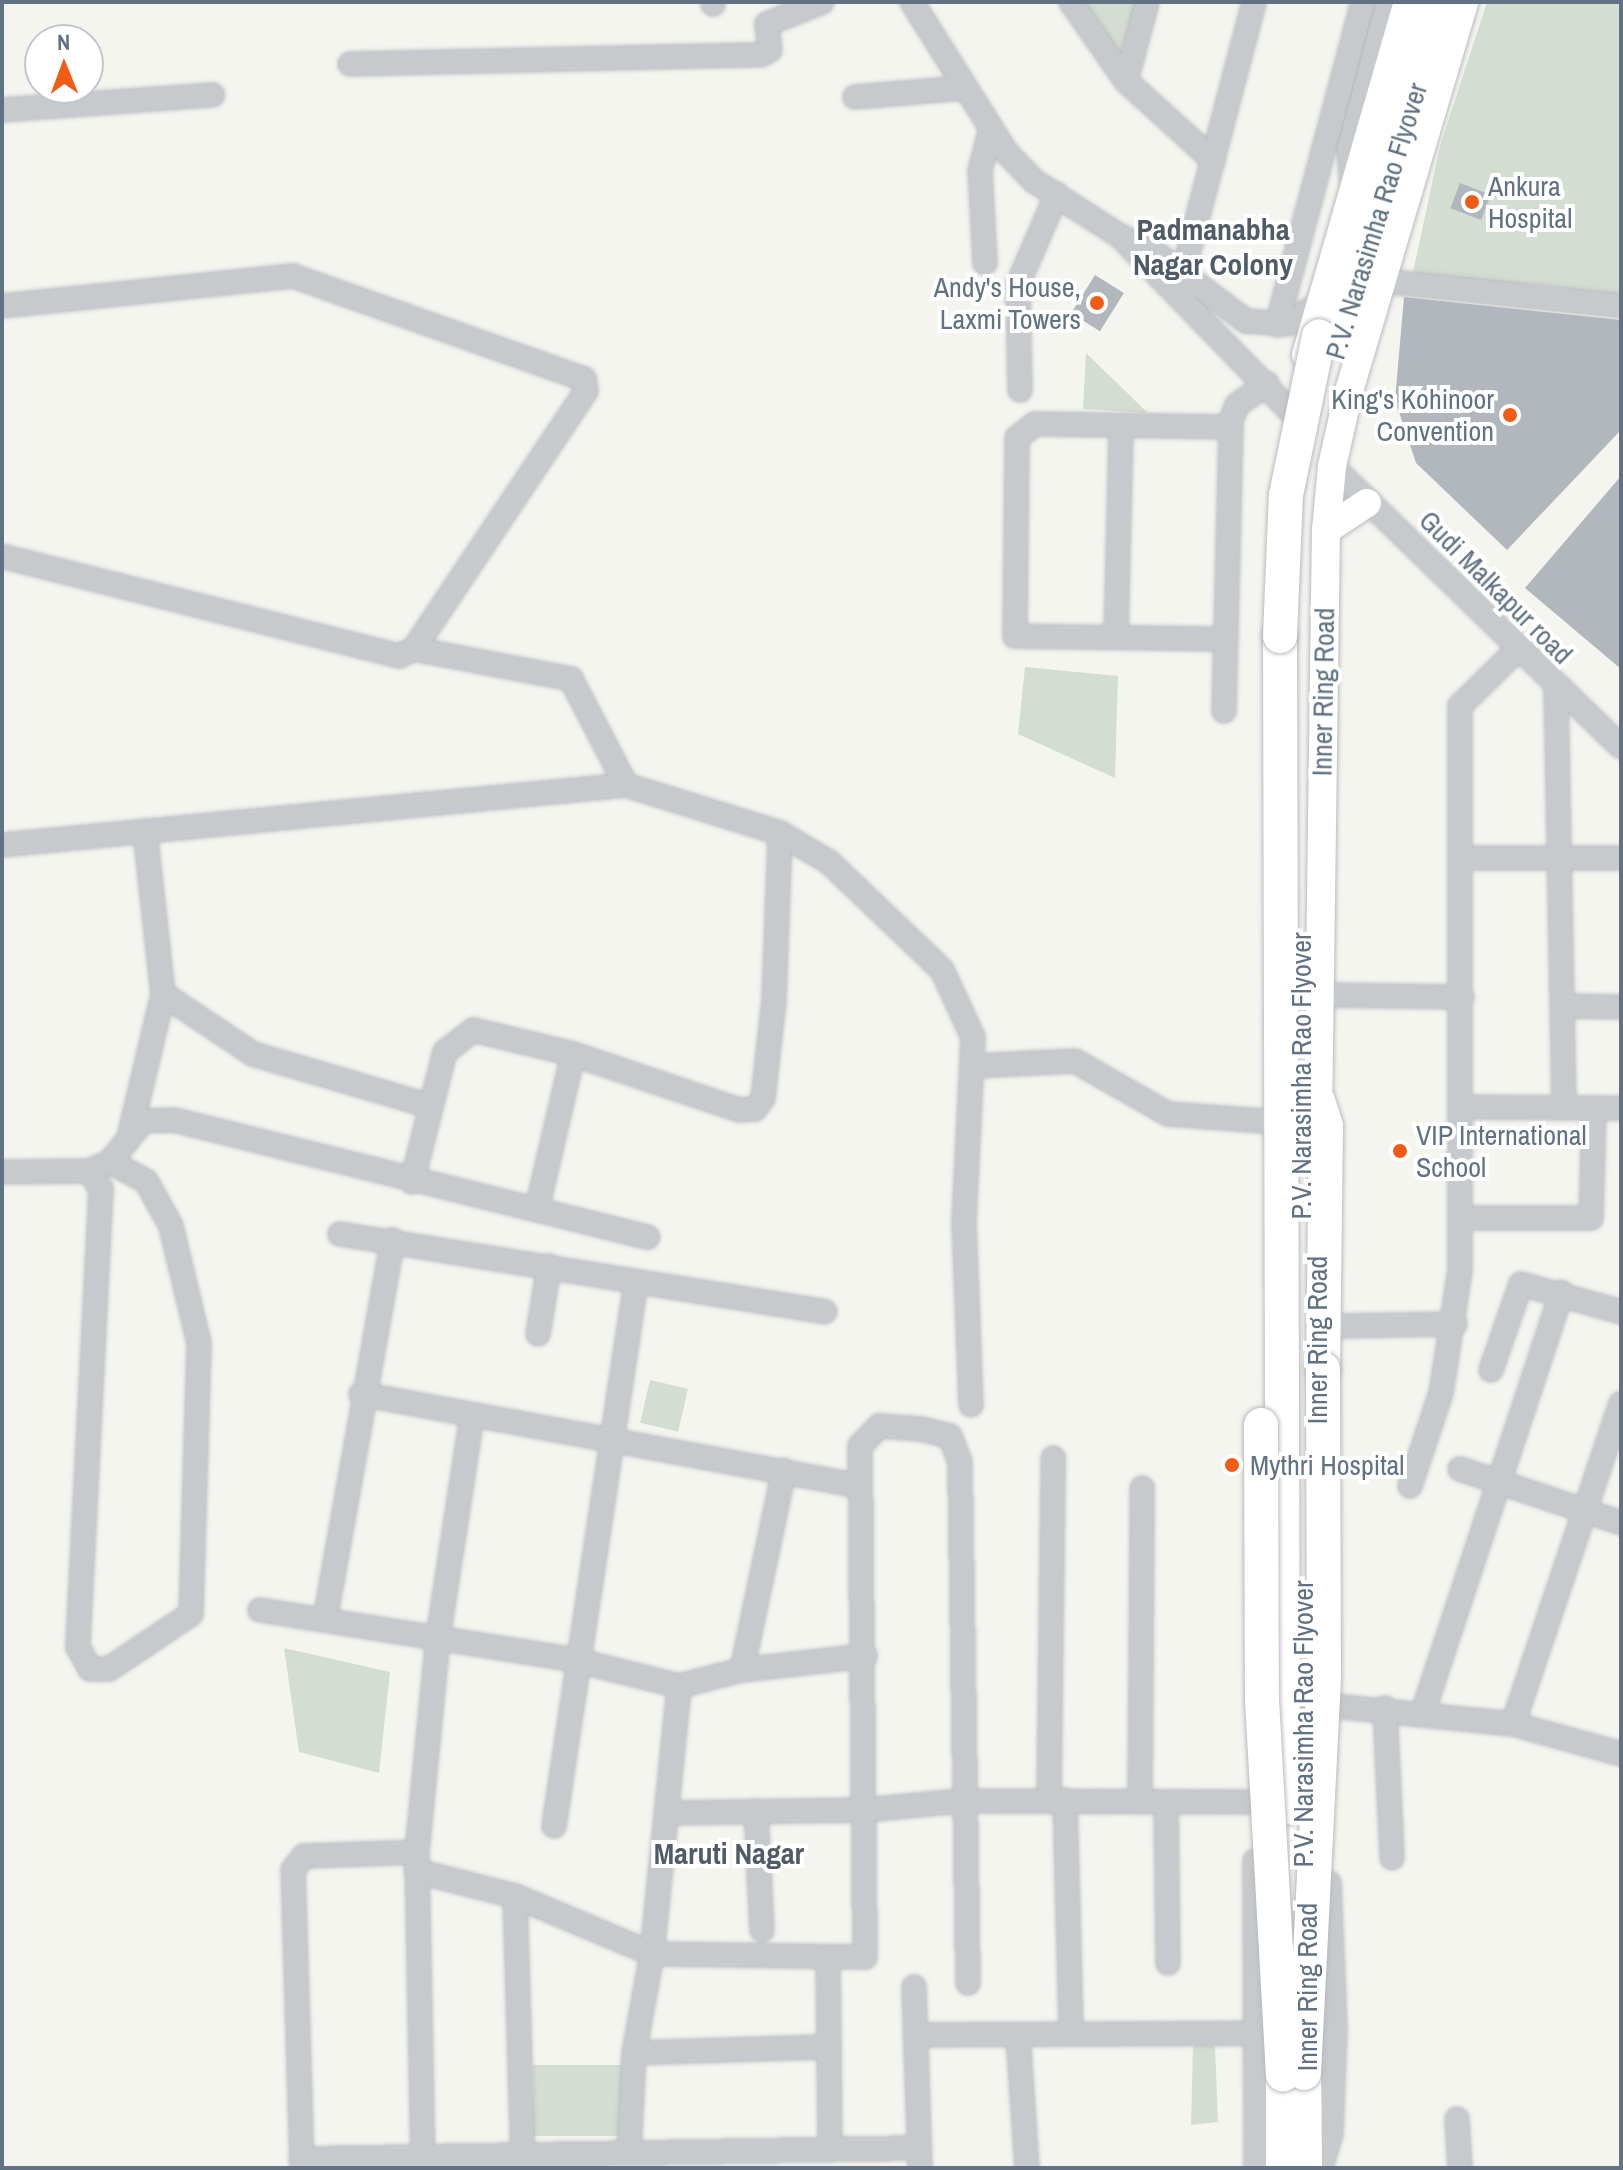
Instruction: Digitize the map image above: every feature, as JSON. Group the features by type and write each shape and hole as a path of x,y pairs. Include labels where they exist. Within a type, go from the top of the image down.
{"highway":[{"name":"P.V. Narasimha Rao Flyover","path":"1294,2073 1283,533 1309,373 1419,2"},
{"name":"P.V. Narasimha Rao Flyover","path":"1275,2167 1294,2073 1302,536 1329,379 1440,2"},
{"path":"1294,2073 1324,1676 1326,1126 1318,1094"},
{"path":"1277,1173 1262,1269 1261,1685 1294,2073"}],"main road":[{"name":"Inner Ring Road","path":"1275,2167 1279,2034 1272,1560 1277,1122 1268,860 1273,549 1291,412 1408,2"},
{"name":"Inner Ring Road","path":"1275,2167 1317,1897 1324,1704 1318,1094 1326,530 1332,466 1349,391 1464,2"},
{"path":"1302,370 1313,385 1349,391"},
{"path":"1326,530 1367,503"}],"street":[{"path":"350,64 761,55 770,50 767,24 822,2"},
{"path":"912,2 991,128 1034,181 1183,273 1237,316 1277,325 1321,302"},
{"path":"1071,2 1126,81 1213,160"},
{"path":"1126,81 1147,2"},
{"path":"1183,273 1254,2"},
{"path":"1277,325 1363,2"},
{"path":"1352,190 1349,148 1388,2"},
{"path":"855,97 964,88"},
{"path":"2,110 212,95"},
{"path":"985,263 980,171 991,128"},
{"path":"1020,390 1018,284 1057,194"},
{"path":"1120,236 1291,412"},
{"path":"2,306 293,276 584,379 586,391 414,649 399,656 2,556"},
{"path":"1381,281 1621,306"},
{"path":"1224,711 1231,427 1237,405 1267,384"},
{"path":"1226,639 1013,633 1016,470 1017,438 1027,425 1231,427"},
{"path":"1116,637 1121,426"},
{"name":"Gudi Malkapur road","path":"1332,466 1556,689 1621,747"},
{"path":"414,649 571,679 626,785"},
{"path":"1410,1486 1441,1393 1455,1324 1462,1107 1460,706 1518,649"},
{"path":"1556,689 1564,1108"},
{"path":"2,845 626,785 780,833 829,862 942,970 973,1037 964,1222 971,1405"},
{"path":"130,1133 163,994 145,831"},
{"path":"412,1182 445,1052 473,1030 573,1054 739,1110 755,1109 763,1098 774,1000 780,833"},
{"path":"1461,858 1621,858"},
{"path":"163,994 253,1054 430,1106"},
{"path":"1320,995 1462,997"},
{"path":"1563,1006 1621,1007"},
{"path":"537,1209 573,1054"},
{"path":"973,1066 1075,1061 1168,1114 1277,1122"},
{"path":"1318,1094 1336,1131 1338,1326 1324,1704 1423,1712 1513,1724 1620,1749"},
{"path":"1462,1107 1621,1108"},
{"path":"1460,1218 1591,1218 1594,1109"},
{"path":"2,1172 89,1171 110,1162 130,1133 143,1121 174,1120 412,1182 648,1237"},
{"path":"89,1171 101,1189 78,1647 90,1669 109,1669 191,1614 199,1343 171,1226 146,1181 110,1162"},
{"path":"340,1234 393,1240 825,1312"},
{"path":"325,1620 361,1394 393,1240"},
{"path":"538,1334 549,1266"},
{"path":"554,1826 575,1660 636,1282"},
{"path":"1491,1370 1515,1290 1534,1283 1621,1312"},
{"path":"1423,1712 1502,1487 1562,1292"},
{"path":"1338,1326 1455,1324"},
{"path":"361,1394 472,1417 784,1470 860,1486"},
{"path":"1513,1724 1621,1404"},
{"path":"423,2162 416,1862 438,1638 472,1417"},
{"path":"914,1987 919,2158 830,2148 790,2158 718,2160 636,2157 522,2162 302,2164 293,1870 304,1856 416,1862 515,1896 652,1954 828,1959 865,1957 865,1656 860,1446 879,1426 950,1436 960,1462 961,1801 968,1983"},
{"path":"1053,1458 1057,1800 1071,2034"},
{"path":"1460,1469 1502,1487 1621,1523"},
{"path":"742,1670 784,1470"},
{"path":"1140,1802 1142,1488"},
{"path":"1272,1560 1250,1620 1258,2033 1275,2167"},
{"path":"260,1610 575,1660 679,1686 742,1670 865,1656"},
{"path":"636,2157 634,2053 652,1954 679,1686"},
{"path":"1385,1708 1392,1858"},
{"path":"668,1813 865,1810 961,1801 1254,1802"},
{"path":"1166,1803 1168,1963"},
{"path":"756,1811 762,1930"},
{"path":"515,1896 522,2162"},
{"path":"1317,1897 1335,2030 1331,2134 1321,2168"},
{"path":"828,1959 830,2148"},
{"path":"916,2035 1258,2033"},
{"path":"1018,2035 1027,2168"},
{"path":"634,2053 829,2047"},
{"path":"1457,2119 1460,2168"}],"shaded area":[{"path":"1082,2 1140,2 1120,53"},
{"path":"1487,2 1621,2 1621,299 1552,286 1412,277 1440,146"},
{"path":"1086,353 1148,413 1083,409"},
{"path":"1025,667 1118,676 1115,778 1018,734"},
{"path":"650,1380 688,1389 678,1432 640,1423"},
{"path":"284,1648 390,1672 379,1773 299,1752"},
{"path":"1193,2045 1215,2046 1218,2122 1191,2125"},
{"path":"533,2065 624,2065 624,2136 533,2136"}],"building":[{"name":"Ankura Hospital","path":"1460,183 1491,195 1481,220 1450,208"},
{"name":"Andy's House, Laxmi Towers","path":"1095,275 1124,293 1100,331 1071,313"},
{"name":"King's Kohinoor Convention","path":"1404,297 1621,320 1621,430 1507,550 1416,463 1395,400"},
{"path":"1621,476 1621,669 1525,588"}],"place":[{"name":"Ankura Hospital","path":"1472,202"},
{"name":"Andy's House, Laxmi Towers","path":"1097,303"},
{"name":"King's Kohinoor Convention","path":"1510,415"},
{"name":"VIP International School","path":"1400,1151"},
{"name":"Mythri Hospital","path":"1232,1465"}],"district":[{"name":"Padmanabha Nagar Colony","path":"1213,246"},
{"name":"Maruti Nagar","path":"729,1853"}]}
